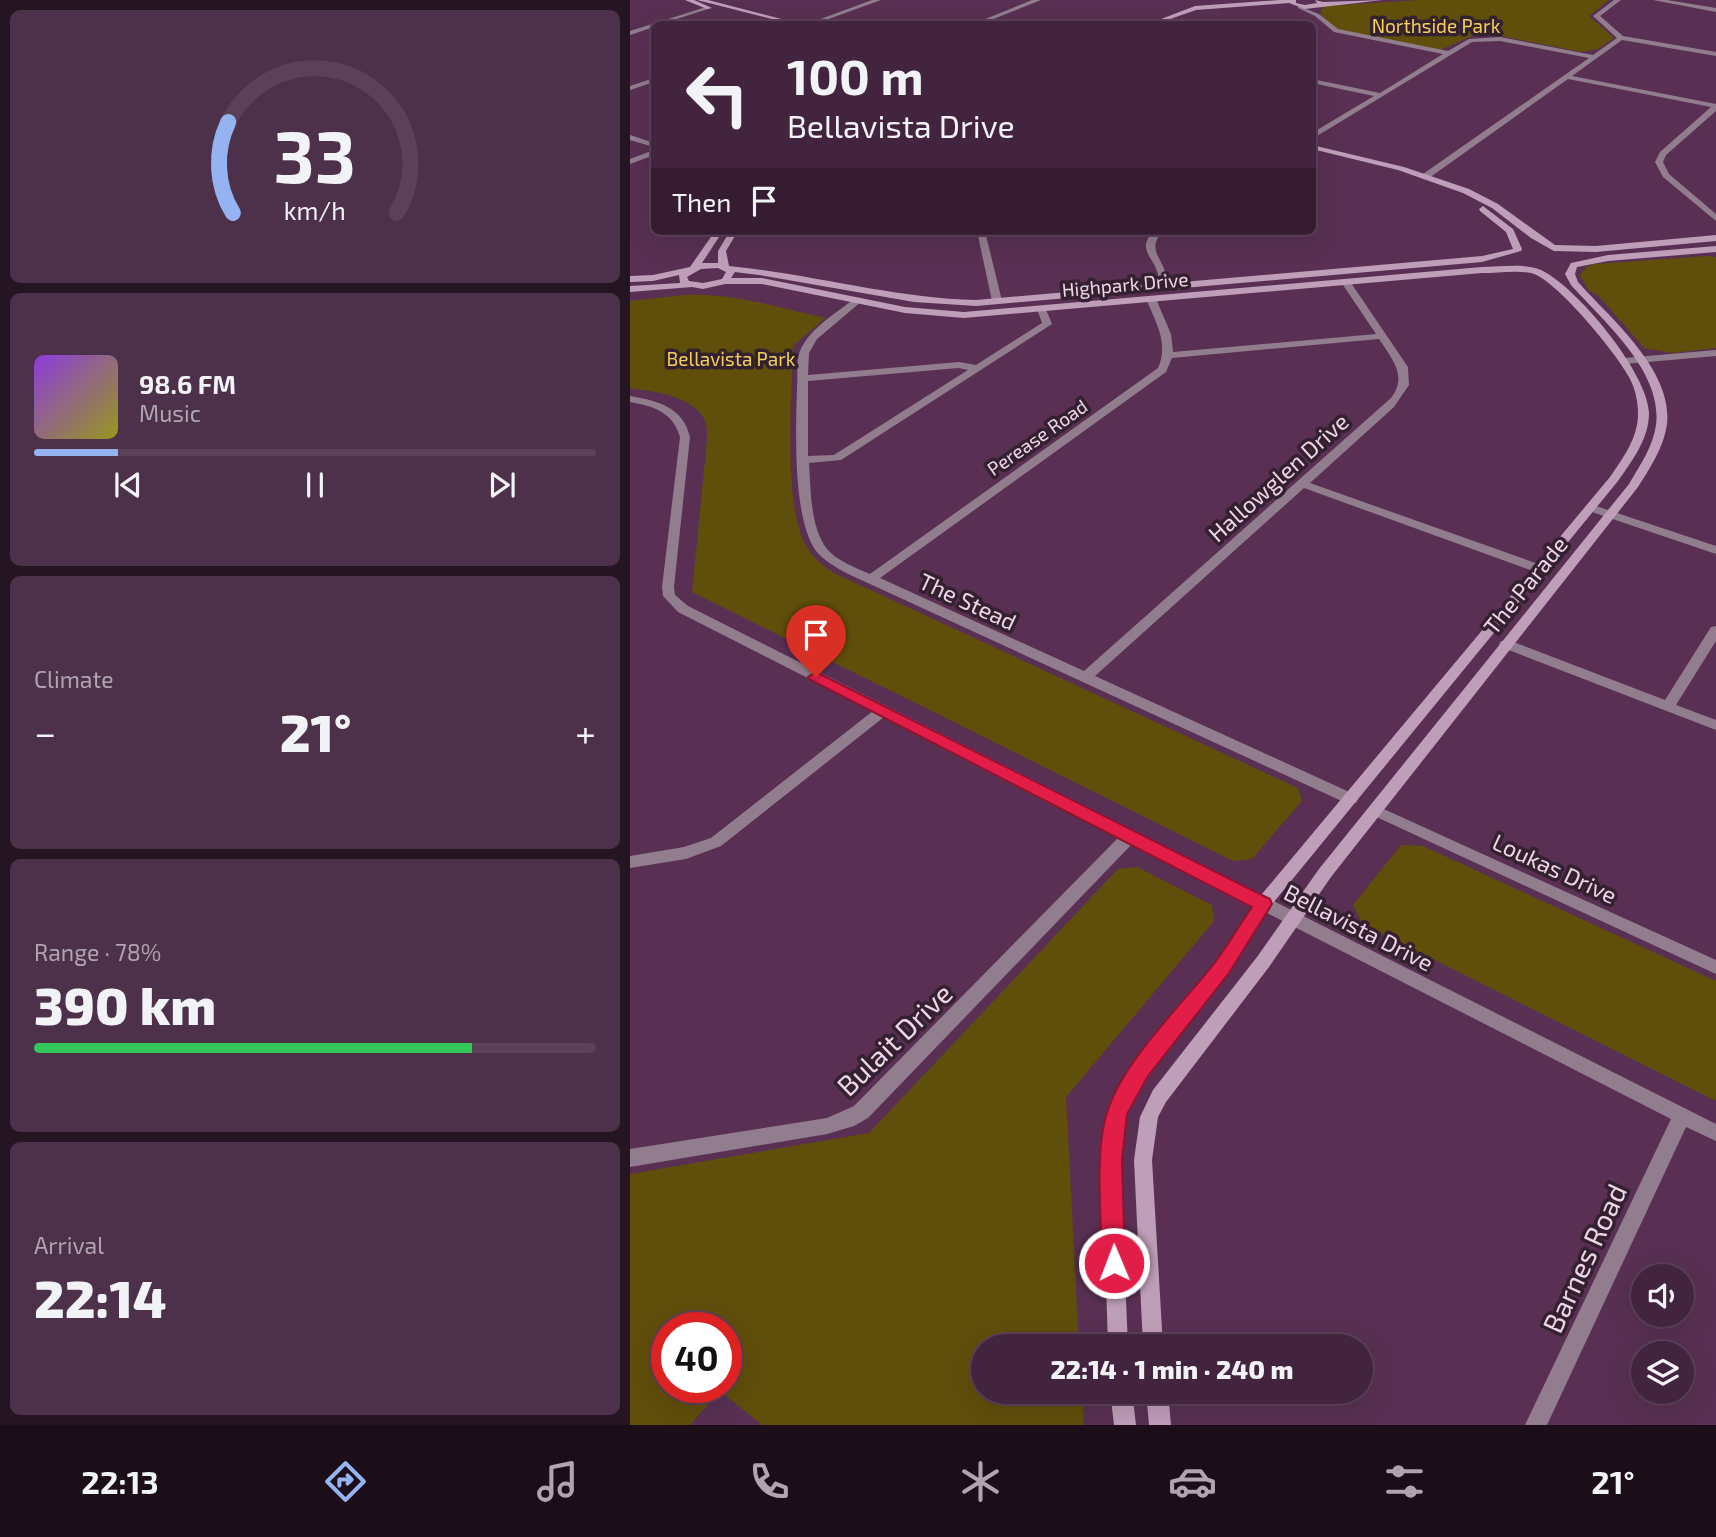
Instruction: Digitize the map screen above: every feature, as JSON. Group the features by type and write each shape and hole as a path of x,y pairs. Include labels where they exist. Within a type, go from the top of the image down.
{"street":[{"path":"688,0 708,8 766,21"},
{"path":"700,0 786,21"},
{"path":"818,21 878,0"},
{"path":"984,21 1038,0"},
{"path":"1159,21 1195,8 1380,0"},
{"path":"1618,0 1596,16 1621,38 1716,54"},
{"path":"1656,0 1716,10"},
{"path":"1175,21 1203,11 1295,3 1317,15 1336,31 1448,54"},
{"path":"1317,15 1319,3"},
{"path":"667,21 708,8"},
{"path":"630,33 651,26"},
{"path":"1316,135 1471,40 1485,38 1595,57"},
{"path":"1426,176 1621,38"},
{"path":"1568,77 1716,106"},
{"path":"630,88 651,81"},
{"path":"1316,81 1380,95"},
{"path":"1716,106 1662,154 1659,162 1666,175 1716,218"},
{"path":"630,137 651,144"},
{"path":"1316,148 1426,176 1488,202 1529,234 1573,257 1574,265"},
{"path":"630,162 651,153"},
{"path":"1316,154 1406,176 1454,194 1494,217 1514,235 1516,250"},
{"path":"689,285 682,280 716,235"},
{"path":"725,281 731,274 726,267 722,251 732,235"},
{"path":"982,235 997,301"},
{"path":"1154,235 1149,244 1163,276 1160,287"},
{"name":"Highpark Drive","path":"691,269 726,267 780,274 935,302 997,301 1482,259 1533,246 1596,249 1716,238"},
{"name":"Highpark Drive","path":"689,285 762,281 857,301 945,314 1042,309 1482,270 1559,272 1574,265 1615,258 1716,249"},
{"name":"The Parade","path":"1118,1334 1111,1160 1116,1114 1126,1091 1222,968 1263,904 1625,466 1642,428 1642,396 1625,361 1557,284 1511,259 1516,250"},
{"name":"The Parade","path":"1152,1334 1143,1160 1149,1117 1159,1096 1294,919 1325,873 1653,458 1660,436 1660,396 1644,360 1574,283 1570,274 1574,265"},
{"path":"630,279 653,278 691,269"},
{"name":"Hallowglen Drive","path":"1085,678 1303,484 1402,391 1405,375 1403,367 1346,282"},
{"path":"630,289 689,285"},
{"path":"1152,299 1169,343 1169,355 1383,336"},
{"name":"The Stead","path":"857,301 808,342 804,352 804,460 808,502 819,546 828,556 871,579 1351,799"},
{"path":"804,460 837,458 1047,324 1042,309"},
{"path":"1625,361 1716,353"},
{"name":"Perease Road","path":"871,579 1155,377 1162,370 1169,355"},
{"path":"804,378 959,365 976,368"},
{"name":"Bellavista Drive","path":"630,399 660,406 671,412 684,426 668,587 669,596 674,603 1716,1133"},
{"path":"1303,484 1540,569"},
{"path":"1590,508 1716,550"},
{"path":"1668,707 1716,630"},
{"path":"1506,644 1716,726"},
{"path":"630,862 686,853 716,842 883,710"},
{"name":"Loukas Drive","path":"1375,810 1716,967"},
{"name":"Bulait Drive","path":"630,1158 827,1126 861,1112 1129,836"},
{"name":"Barnes Road","path":"1536,1425 1682,1116"},
{"path":"1123,1404 1125,1425"},
{"path":"1158,1404 1160,1425"}],"green space":[{"name":"Northside Park","path":"1420,0 1609,0 1589,16 1614,38 1598,49 1582,52 1476,34 1440,50 1342,31 1331,27 1320,13 1324,6"},
{"path":"1716,257 1716,348 1672,353 1644,348 1597,294 1589,291 1580,275 1587,266 1596,264"},
{"name":"Bellavista Park","path":"684,295 738,298 825,318 793,346 790,448 798,525 805,544 819,561 836,574 1298,788 1302,801 1252,859 1233,861 692,592 707,440 706,423 693,406 673,396 630,388 630,301"},
{"path":"1401,845 1423,846 1716,981 1716,1101 1363,924 1353,905"},
{"path":"1137,867 1212,905 1214,921 1066,1097 1078,1334 971,1334 971,1404 1083,1404 1084,1425 762,1425 735,1403 742,1403 742,1312 651,1312 651,1403 709,1403 690,1425 630,1425 630,1174 869,1133 1118,869"}],"route":[{"path":"816,677 1263,904 1222,968 1140,1070 1126,1091 1116,1114 1111,1160 1114,1263"}]}
